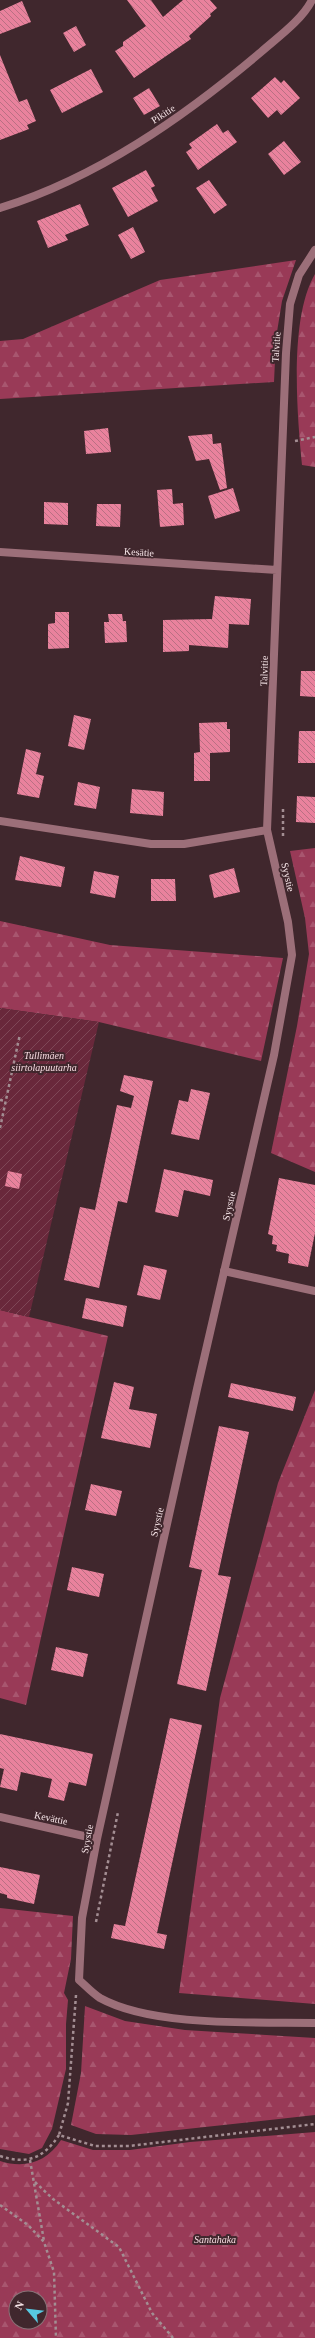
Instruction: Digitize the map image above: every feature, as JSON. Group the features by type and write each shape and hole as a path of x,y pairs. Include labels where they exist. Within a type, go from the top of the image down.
{"street":[{"name":"Pikitie","path":"0,208 47,192 95,168 200,102 273,41 300,15 312,0"},
{"name":"Talvitie","path":"267,830 283,406 290,304 298,275 315,250"},
{"name":"Kesätie","path":"0,552 277,570"},
{"path":"0,821 151,844 184,844 267,830"},
{"name":"Syystie","path":"79,1980 82,1918 97,1839 274,1055 292,955 288,922 267,830"},
{"path":"224,1272 315,1291"},
{"name":"Kevättie","path":"0,1817 97,1839"},
{"path":"79,1980 99,1997 126,2009 185,2019 315,2023"}],"path":[{"path":"295,440 315,437"},
{"path":"0,1128 20,1034"},
{"path":"0,1100 6,1101"},
{"path":"0,2156 8,2159 30,2160 49,2150 59,2135 68,2103 74,2005 79,1980"},
{"path":"59,2135 95,2146 129,2146 315,2124"},
{"path":"30,2160 35,2182 44,2242 54,2272 56,2338"},
{"path":"35,2182 53,2199 119,2247 152,2313 173,2338"},
{"path":"0,2205 28,2226 44,2242"}],"green space":[{"path":"296,260 282,301 276,338 274,382 0,399 0,341 23,339 160,280"},
{"path":"315,274 315,467 302,465 298,420 297,367 301,315 307,293"},
{"path":"315,848 315,1172 271,1153 297,1026 309,954 305,918 290,851"},
{"path":"0,921 110,945 283,958 261,1061 99,1022 0,1008"},
{"name":"Tullimäen siirtolapuutarha","path":"0,1008 99,1022 29,1317 0,1310"},
{"path":"0,1310 108,1336 26,1705 0,1698"},
{"path":"315,1390 315,2004 179,1993 220,1698 278,1483"},
{"path":"0,1908 73,1916 71,1959 64,1993 68,2000 66,2024 66,2069 52,2129 42,2148 29,2154 0,2149"},
{"path":"85,2006 125,2021 185,2030 315,2038 315,2115 131,2135 96,2134 71,2125 81,2073"},
{"name":"Santahaka","path":"315,2132 315,2338 0,2338 0,2161 18,2164 35,2162 49,2154 61,2140 93,2150 130,2150 190,2142"}],"building":[{"path":"127,0 151,0 163,17 183,0 210,0 217,8 210,14 211,16 189,36 191,39 134,78 115,51 123,46 123,42 146,26"},
{"path":"22,1 31,22 0,34 0,11"},
{"path":"76,26 86,45 74,52 63,33"},
{"path":"0,55 19,102 27,99 36,121 27,125 29,129 0,140"},
{"path":"91,69 103,92 62,113 50,90"},
{"path":"275,77 281,83 284,80 300,98 281,115 277,110 268,118 251,98"},
{"path":"149,88 160,106 144,115 133,98"},
{"path":"217,124 223,133 228,130 237,142 198,170 186,152 192,148 189,144"},
{"path":"284,141 301,162 284,175 268,154"},
{"path":"146,170 155,186 151,188 158,201 128,217 112,188"},
{"path":"209,180 227,205 214,214 196,188"},
{"path":"80,204 89,225 65,235 68,240 48,248 37,221"},
{"path":"133,227 145,252 131,259 118,235"},
{"path":"108,428 111,452 86,454 84,431"},
{"path":"212,434 213,444 221,443 227,488 220,490 209,459 196,461 188,436"},
{"path":"233,488 240,511 215,519 208,496"},
{"path":"172,489 173,504 183,503 184,525 160,527 157,490"},
{"path":"44,502 68,503 68,525 44,524"},
{"path":"97,504 121,504 120,527 96,526"},
{"path":"215,596 251,599 249,625 229,624 228,648 189,645 189,651 163,652 163,620 212,619"},
{"path":"55,612 69,612 69,648 48,649 48,624 55,623"},
{"path":"108,614 122,614 123,621 126,621 127,642 105,643 104,622 109,622"},
{"path":"301,671 315,671 315,697 300,696"},
{"path":"74,715 91,719 84,750 68,746"},
{"path":"227,722 227,729 230,729 230,752 210,753 210,781 194,781 194,753 200,752 199,723"},
{"path":"299,731 315,731 315,763 298,763"},
{"path":"26,749 41,753 36,774 44,776 39,798 17,794"},
{"path":"78,782 100,787 96,809 74,805"},
{"path":"132,789 164,792 163,816 130,813"},
{"path":"297,796 315,797 315,823 296,822"},
{"path":"20,856 65,867 61,887 15,880"},
{"path":"234,868 240,892 214,898 209,875"},
{"path":"94,871 119,876 115,898 90,893"},
{"path":"151,879 175,879 176,901 151,901"},
{"path":"124,1075 153,1081 127,1203 118,1201 99,1288 64,1280 80,1207 95,1210 117,1105 131,1108 134,1096 120,1091"},
{"path":"191,1089 210,1093 199,1140 171,1134 179,1100 188,1102"},
{"path":"164,1169 213,1180 210,1196 184,1190 178,1217 155,1212"},
{"path":"8,1171 22,1174 19,1189 5,1186"},
{"path":"279,1178 315,1185 315,1233 308,1267 288,1263 289,1254 276,1251 277,1245 272,1244 273,1236 268,1234"},
{"path":"144,1265 167,1270 160,1300 137,1295"},
{"path":"86,1298 127,1306 123,1327 82,1318"},
{"path":"114,1382 134,1387 129,1409 157,1414 150,1448 101,1438"},
{"path":"231,1383 296,1397 293,1411 228,1397"},
{"path":"219,1426 249,1432 218,1575 231,1577 206,1691 177,1684 202,1570 189,1567"},
{"path":"91,1484 122,1491 116,1516 85,1510"},
{"path":"72,1567 104,1574 99,1597 67,1590"},
{"path":"56,1647 88,1654 83,1677 51,1670"},
{"path":"170,1718 202,1725 157,1933 167,1935 164,1949 111,1938 114,1924 125,1926"},
{"path":"0,1734 93,1754 86,1786 69,1782 64,1801 48,1797 52,1779 21,1772 17,1791 0,1787 4,1769 0,1768"},
{"path":"0,1867 40,1875 34,1904 7,1898 7,1895 0,1893"}]}
